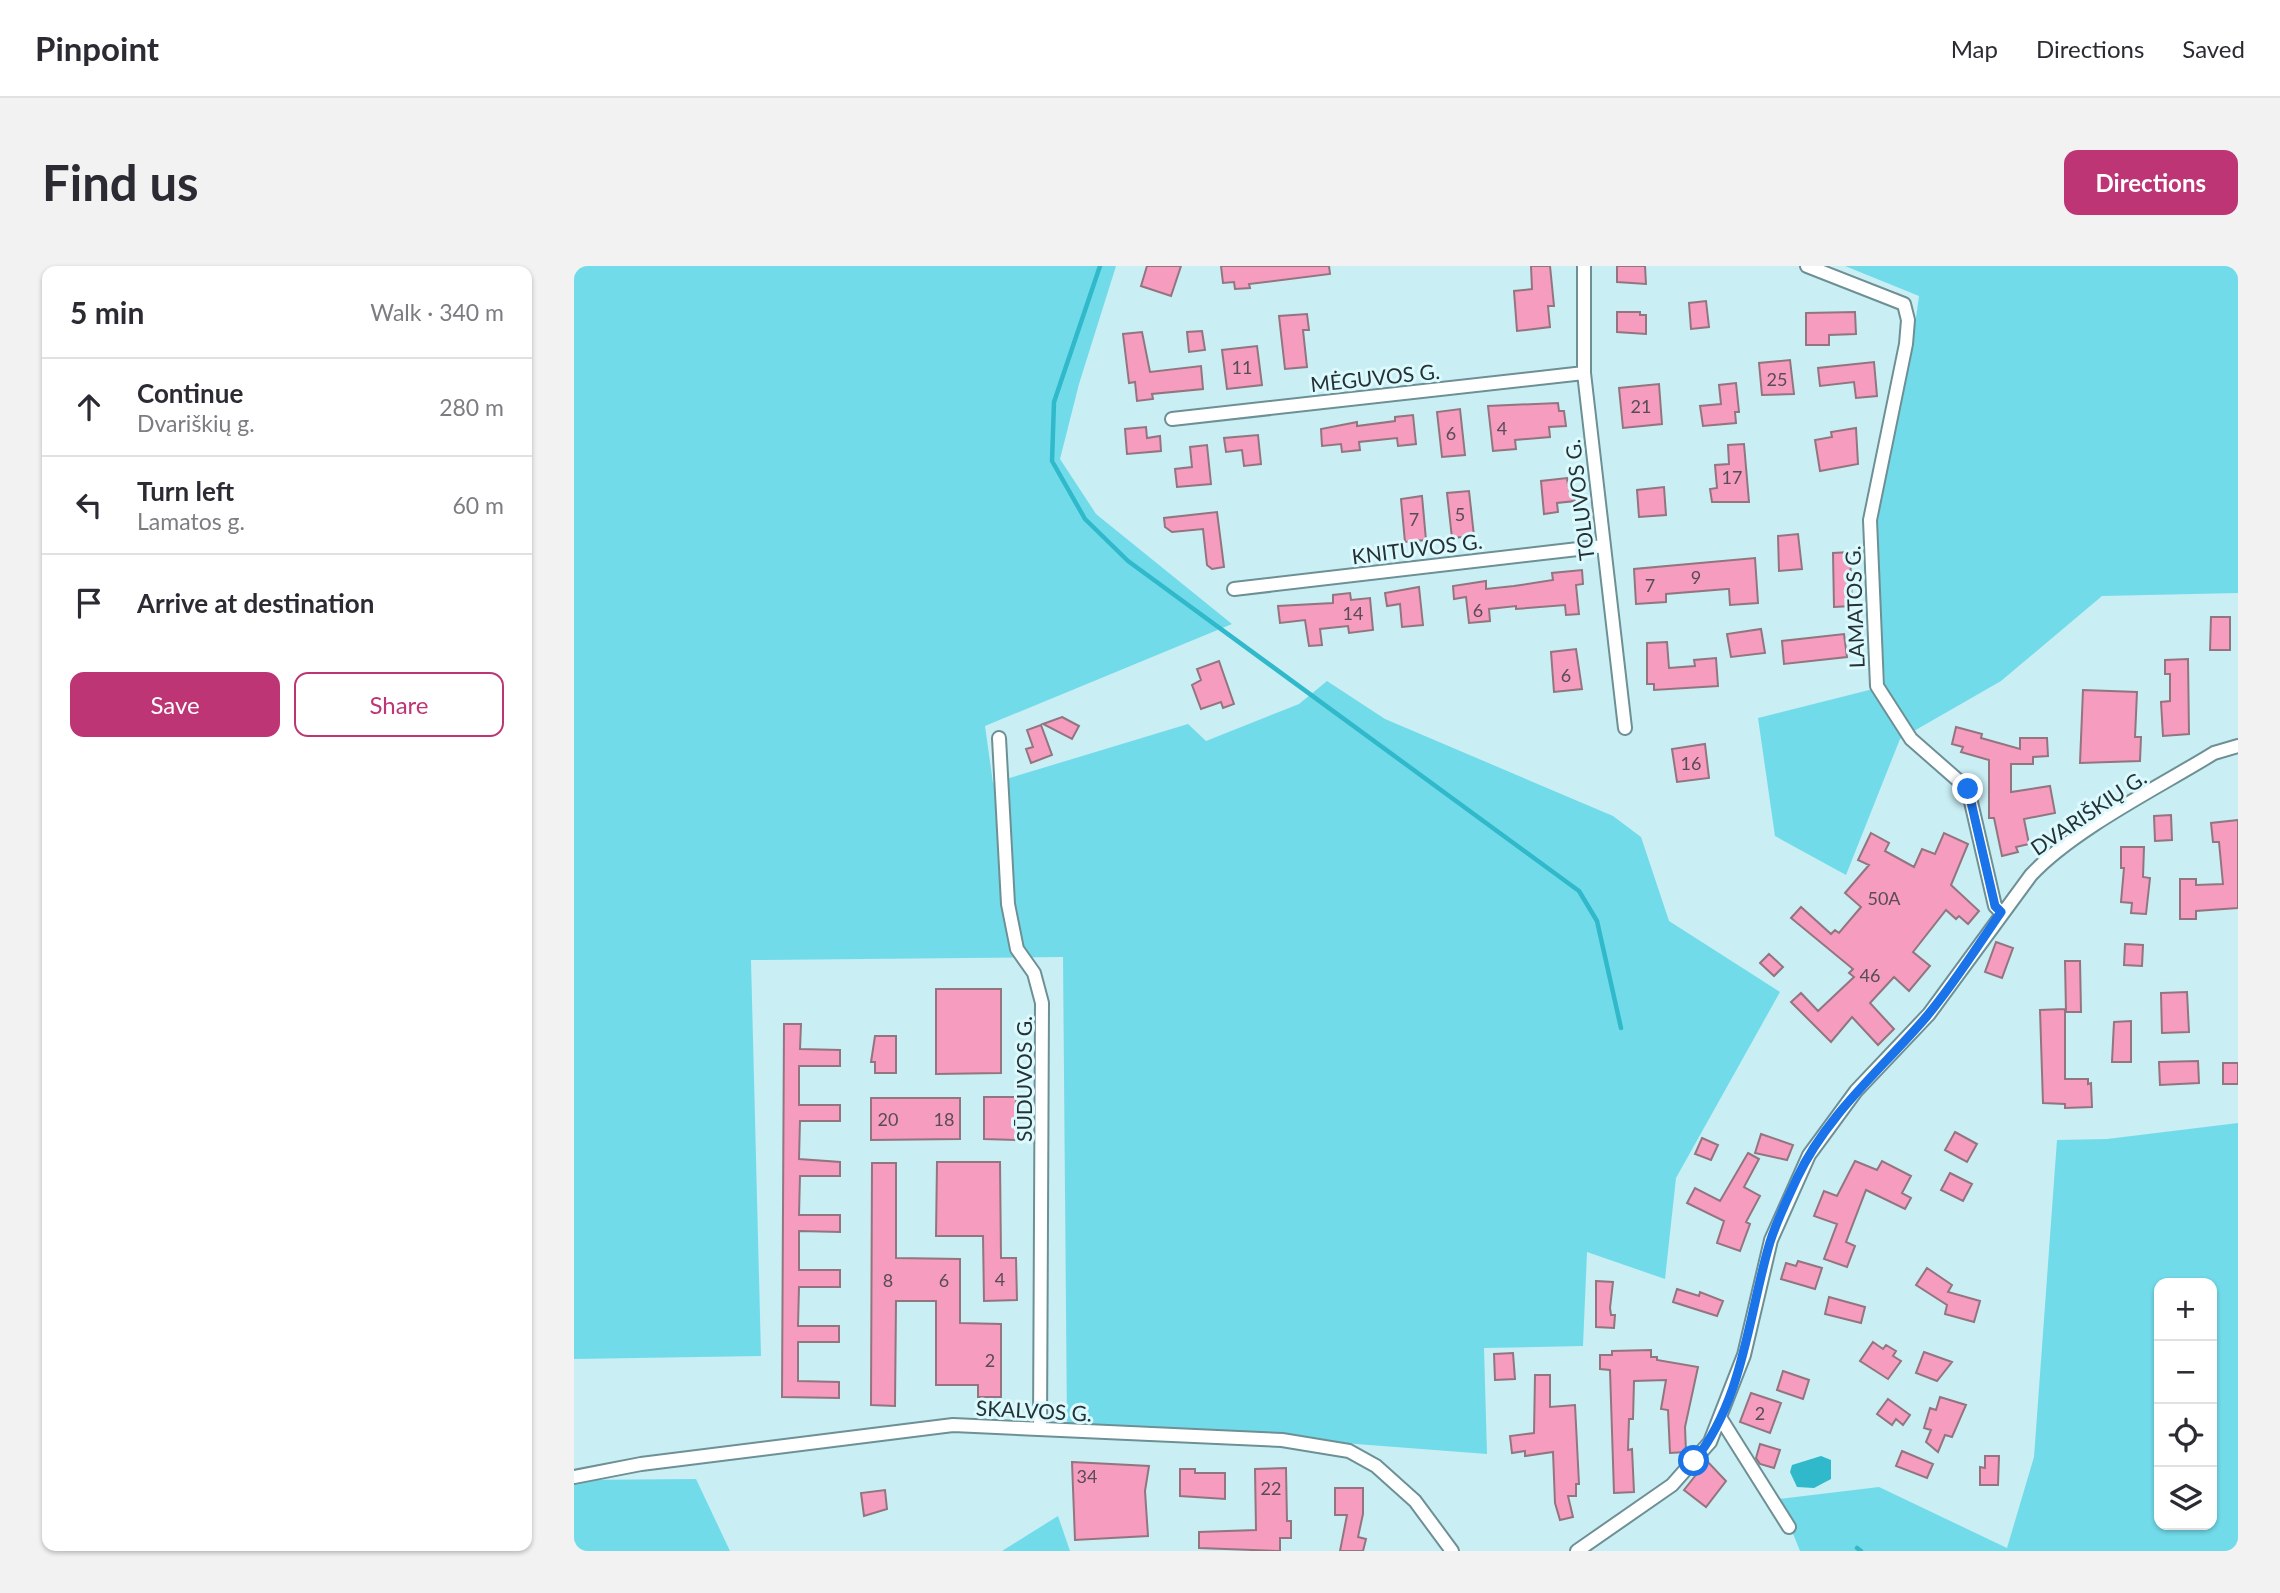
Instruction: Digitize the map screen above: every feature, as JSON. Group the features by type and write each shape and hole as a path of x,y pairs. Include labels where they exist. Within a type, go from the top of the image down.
{"street":[{"name":"TOLUVOS G.","path":"1584,266 1584,373 1625,728"},
{"name":"LAMATOS G.","path":"1807,266 1904,304 1908,320 1906,344 1870,520 1877,685 1911,738 1968,789 1995,906 2001,912"},
{"name":"MĖGUVOS G.","path":"1172,419 1584,373"},
{"name":"KNITUVOS G.","path":"1234,589 1604,546"},
{"name":"SŪDUVOS G.","path":"999,738 1008,904 1017,949 1034,973 1042,1003 1040,1429"},
{"name":"DVARIŠKIŲ G.","path":"1577,1551 1672,1485 1710,1442 1744,1355 1771,1240 1809,1156 1856,1091 1929,1014 2001,912 2037,868 2063,847 2214,753 2238,746"},
{"path":"1721,1419 1789,1527"},
{"name":"SKALVOS G.","path":"574,1477 641,1464 878,1432 953,1425 1282,1440 1349,1451 1376,1466 1415,1501 1452,1551"}],"shaded area":[{"path":"574,266 1116,266 1079,384 1060,459 1096,514 1232,624 985,726 993,783 1188,724 1206,741 1299,704 1327,681 1385,719 1613,816 1641,837 1669,921 1780,992 1676,1178 1665,1279 1587,1252 1583,1346 1484,1348 1487,1454 1343,1443 1286,1433 1067,1428 1063,957 751,960 761,1356 574,1359"},
{"path":"1845,266 2238,266 2238,593 2102,596 2001,681 1900,739 1846,875 1775,836 1758,718 1885,686 1876,523 1912,347 1919,296"},
{"path":"2238,1123 2238,1551 1800,1551 1779,1499 1879,1487 2007,1548 2034,1457 2057,1140 2107,1139"},
{"path":"1821,1456 1831,1460 1831,1479 1814,1488 1797,1487 1790,1472 1792,1465"},
{"path":"696,1479 730,1551 574,1551 574,1480"},
{"path":"1058,1516 1070,1551 1002,1551"}],"building":[{"path":"1147,266 1181,266 1171,296 1141,286"},
{"path":"1221,266 1329,266 1330,274 1249,284 1250,288 1235,289 1234,282 1223,283"},
{"path":"1531,266 1550,266 1554,306 1548,306 1550,327 1517,331 1514,291 1532,289"},
{"path":"1617,266 1645,266 1646,284 1617,282"},
{"path":"1706,301 1709,327 1691,329 1689,303"},
{"path":"1617,312 1640,312 1640,315 1646,315 1646,334 1617,332"},
{"path":"1855,312 1856,334 1829,335 1829,345 1806,345 1806,313"},
{"path":"1307,314 1309,330 1303,330 1307,367 1285,369 1279,316"},
{"path":"1202,331 1205,350 1189,352 1187,332"},
{"path":"1142,332 1150,372 1201,366 1203,389 1152,394 1153,399 1137,401 1135,382 1129,383 1123,334"},
{"path":"1257,346 1262,385 1227,389 1222,350"},
{"path":"1790,360 1794,394 1762,395 1759,363"},
{"path":"1874,362 1877,396 1856,398 1854,382 1820,386 1818,368"},
{"path":"1736,383 1739,412 1735,412 1736,423 1703,426 1700,406 1721,404 1719,385"},
{"path":"1659,384 1662,424 1623,428 1619,388"},
{"path":"1558,403 1559,411 1564,411 1566,426 1549,427 1550,437 1515,440 1516,449 1493,451 1488,406"},
{"path":"1460,409 1465,455 1442,457 1437,412"},
{"path":"1413,415 1416,444 1398,446 1397,438 1359,442 1360,450 1342,452 1341,444 1322,446 1321,429 1357,422 1357,426 1395,421 1395,417"},
{"path":"1146,427 1147,438 1160,436 1161,451 1127,454 1125,429"},
{"path":"1856,428 1858,464 1820,471 1815,440 1832,437 1831,432"},
{"path":"1258,435 1261,464 1244,466 1242,450 1226,452 1224,438"},
{"path":"1744,444 1749,502 1712,502 1710,489 1717,488 1715,465 1729,464 1728,445"},
{"path":"1207,445 1211,484 1177,487 1175,469 1192,467 1190,447"},
{"path":"1567,478 1568,486 1573,486 1575,501 1557,503 1558,512 1544,514 1541,481"},
{"path":"1664,487 1666,515 1639,517 1637,490"},
{"path":"1469,491 1474,536 1452,538 1447,493"},
{"path":"1422,496 1426,540 1405,542 1401,499"},
{"path":"1217,512 1224,567 1212,569 1207,565 1203,529 1172,532 1165,527 1164,518"},
{"path":"1798,534 1802,569 1779,571 1778,536"},
{"path":"1850,552 1852,606 1834,607 1833,553"},
{"path":"1755,558 1758,603 1730,605 1727,589 1666,594 1666,602 1636,604 1634,569"},
{"path":"1582,570 1583,584 1576,585 1579,614 1566,615 1565,605 1516,609 1516,606 1489,609 1490,621 1469,623 1466,597 1454,599 1453,586 1486,581 1486,589 1514,586 1553,580 1552,573"},
{"path":"1419,587 1423,625 1402,627 1400,604 1387,606 1385,593"},
{"path":"1350,593 1351,600 1370,598 1373,630 1349,633 1348,626 1320,629 1322,645 1309,646 1305,620 1280,623 1278,606 1333,603 1333,595"},
{"path":"2211,617 2230,617 2230,650 2210,650"},
{"path":"1761,629 1765,653 1731,657 1727,634"},
{"path":"1844,634 1847,657 1784,664 1782,641"},
{"path":"1667,642 1669,668 1695,666 1694,660 1716,658 1718,686 1654,690 1654,684 1647,684 1647,643"},
{"path":"1576,649 1582,689 1554,692 1551,652"},
{"path":"2188,659 2189,734 2163,736 2161,702 2170,701 2170,674 2165,674 2165,660"},
{"path":"1219,661 1234,704 1223,708 1221,702 1201,709 1192,685 1201,680 1197,669"},
{"path":"2083,690 2137,692 2135,737 2141,737 2140,761 2080,763"},
{"path":"1062,717 1079,726 1072,739 1043,724"},
{"path":"1041,725 1052,755 1031,763 1026,749 1033,747 1027,730"},
{"path":"1956,727 1982,734 1981,738 2020,749 2020,738 2047,738 2048,756 2033,757 2033,764 2011,764 2011,792 2050,786 2055,813 2024,819 2029,844 2016,847 2018,852 2002,856 1994,818 1989,818 1989,760 1961,752 1963,747 1952,744"},
{"path":"1705,744 1709,778 1677,782 1672,749"},
{"path":"2171,815 2172,840 2155,841 2154,816"},
{"path":"2238,820 2238,908 2196,911 2196,919 2180,919 2180,879 2196,879 2196,885 2223,884 2219,842 2213,842 2211,823"},
{"path":"1871,833 1889,843 1885,851 1914,867 1922,849 1935,854 1944,833 1968,844 1951,885 1979,911 1968,924 1959,916 1956,919 1946,910 1913,952 1930,966 1909,991 1894,977 1870,1003 1894,1029 1878,1045 1852,1017 1831,1042 1791,1002 1801,993 1818,1011 1854,977 1849,973 1853,969 1791,918 1801,907 1831,934 1835,930 1839,933 1861,907 1845,893 1869,865 1858,860"},
{"path":"2121,847 2144,847 2143,877 2150,878 2146,914 2131,913 2132,903 2121,902 2124,868 2121,868"},
{"path":"1996,942 2013,948 2002,978 1985,972"},
{"path":"2125,944 2143,945 2142,966 2124,965"},
{"path":"1769,954 1783,967 1774,976 1760,963"},
{"path":"2065,961 2080,961 2081,1012 2066,1012"},
{"path":"936,989 1001,989 1001,1073 936,1074"},
{"path":"2187,992 2189,1032 2162,1033 2161,993"},
{"path":"2065,1009 2065,1079 2088,1079 2088,1084 2091,1083 2092,1107 2065,1108 2065,1104 2043,1103 2040,1010"},
{"path":"2131,1021 2131,1062 2112,1062 2114,1022"},
{"path":"784,1024 801,1024 800,1049 840,1050 840,1066 799,1066 799,1105 840,1105 840,1121 800,1121 799,1159 840,1162 840,1176 800,1176 799,1215 840,1215 840,1232 799,1231 799,1270 840,1270 840,1287 799,1287 798,1326 839,1326 839,1342 798,1342 798,1381 839,1382 839,1398 782,1397"},
{"path":"875,1036 896,1036 896,1073 875,1073 875,1062 871,1062"},
{"path":"2198,1061 2199,1083 2160,1085 2159,1062"},
{"path":"2223,1063 2238,1063 2238,1084 2223,1084"},
{"path":"984,1097 1016,1097 1016,1140 984,1139"},
{"path":"871,1098 960,1098 960,1139 871,1140"},
{"path":"1955,1132 1977,1144 1967,1162 1945,1150"},
{"path":"1761,1134 1793,1145 1787,1160 1755,1153"},
{"path":"1702,1138 1718,1145 1711,1160 1695,1154"},
{"path":"1748,1153 1759,1159 1744,1187 1760,1196 1746,1222 1750,1224 1740,1251 1717,1243 1724,1221 1687,1203 1695,1188 1720,1201"},
{"path":"1855,1161 1877,1170 1882,1161 1911,1176 1902,1193 1911,1198 1905,1209 1866,1190 1846,1242 1855,1246 1847,1267 1824,1259 1837,1224 1814,1216 1824,1191 1837,1196"},
{"path":"937,1162 1000,1162 1001,1258 1016,1258 1017,1300 984,1301 983,1236 936,1236"},
{"path":"872,1163 896,1163 896,1258 960,1259 960,1323 1001,1324 1001,1397 978,1397 978,1385 936,1385 936,1301 896,1301 895,1406 871,1405"},
{"path":"1950,1173 1972,1184 1963,1201 1941,1190"},
{"path":"1798,1261 1822,1268 1815,1289 1781,1279 1786,1263 1796,1266"},
{"path":"1927,1268 1952,1285 1948,1292 1980,1301 1974,1322 1945,1314 1947,1305 1916,1285"},
{"path":"1596,1281 1613,1282 1610,1308 1611,1315 1615,1315 1614,1328 1596,1327"},
{"path":"1677,1289 1699,1296 1700,1292 1723,1301 1717,1316 1673,1302"},
{"path":"1829,1297 1865,1307 1861,1323 1825,1314"},
{"path":"1873,1342 1883,1349 1886,1345 1896,1351 1893,1356 1901,1361 1888,1379 1860,1361"},
{"path":"1651,1350 1651,1357 1657,1357 1657,1360 1698,1367 1685,1427 1686,1452 1670,1453 1668,1410 1661,1409 1666,1380 1634,1381 1633,1419 1629,1419 1628,1450 1632,1449 1634,1492 1614,1493 1610,1370 1600,1369 1600,1355 1612,1355 1612,1351"},
{"path":"1924,1352 1952,1362 1937,1381 1916,1373"},
{"path":"1513,1353 1515,1379 1495,1380 1494,1354"},
{"path":"1783,1371 1809,1380 1803,1399 1777,1390"},
{"path":"1535,1375 1550,1375 1550,1407 1575,1405 1579,1484 1576,1484 1576,1496 1568,1496 1573,1517 1560,1520 1555,1503 1553,1452 1525,1456 1525,1451 1512,1453 1510,1436 1534,1433"},
{"path":"1751,1393 1781,1403 1770,1433 1740,1422"},
{"path":"1940,1397 1966,1405 1952,1437 1945,1435 1938,1452 1926,1442 1931,1430 1924,1428 1930,1408 1936,1410"},
{"path":"1888,1399 1910,1415 1903,1425 1896,1419 1892,1425 1877,1414"},
{"path":"1760,1444 1780,1450 1774,1468 1760,1464 1756,1458"},
{"path":"1902,1451 1933,1464 1927,1478 1896,1466"},
{"path":"1985,1456 1999,1456 1998,1485 1980,1485 1980,1467 1985,1468"},
{"path":"1707,1461 1726,1481 1706,1507 1684,1490"},
{"path":"1072,1462 1149,1466 1145,1491 1148,1536 1075,1540"},
{"path":"1286,1468 1287,1521 1291,1521 1291,1538 1280,1538 1280,1551 1199,1548 1199,1532 1256,1530 1255,1469"},
{"path":"1180,1469 1195,1469 1195,1473 1225,1473 1225,1499 1180,1496"},
{"path":"1335,1488 1363,1488 1363,1514 1358,1537 1366,1539 1363,1551 1340,1551 1347,1515 1335,1515"},
{"path":"885,1490 887,1509 864,1516 861,1493"}],"waterway":[{"path":"1100,266 1054,402 1052,461 1085,519 1128,561 1579,891 1597,921 1621,1028"},
{"path":"1857,1548 1861,1551"}],"route":[{"path":"1694,1461 1710,1442 1721,1419 1744,1355 1771,1240 1809,1156 1856,1091 1929,1014 2001,912 1995,906 1968,789"}]}
